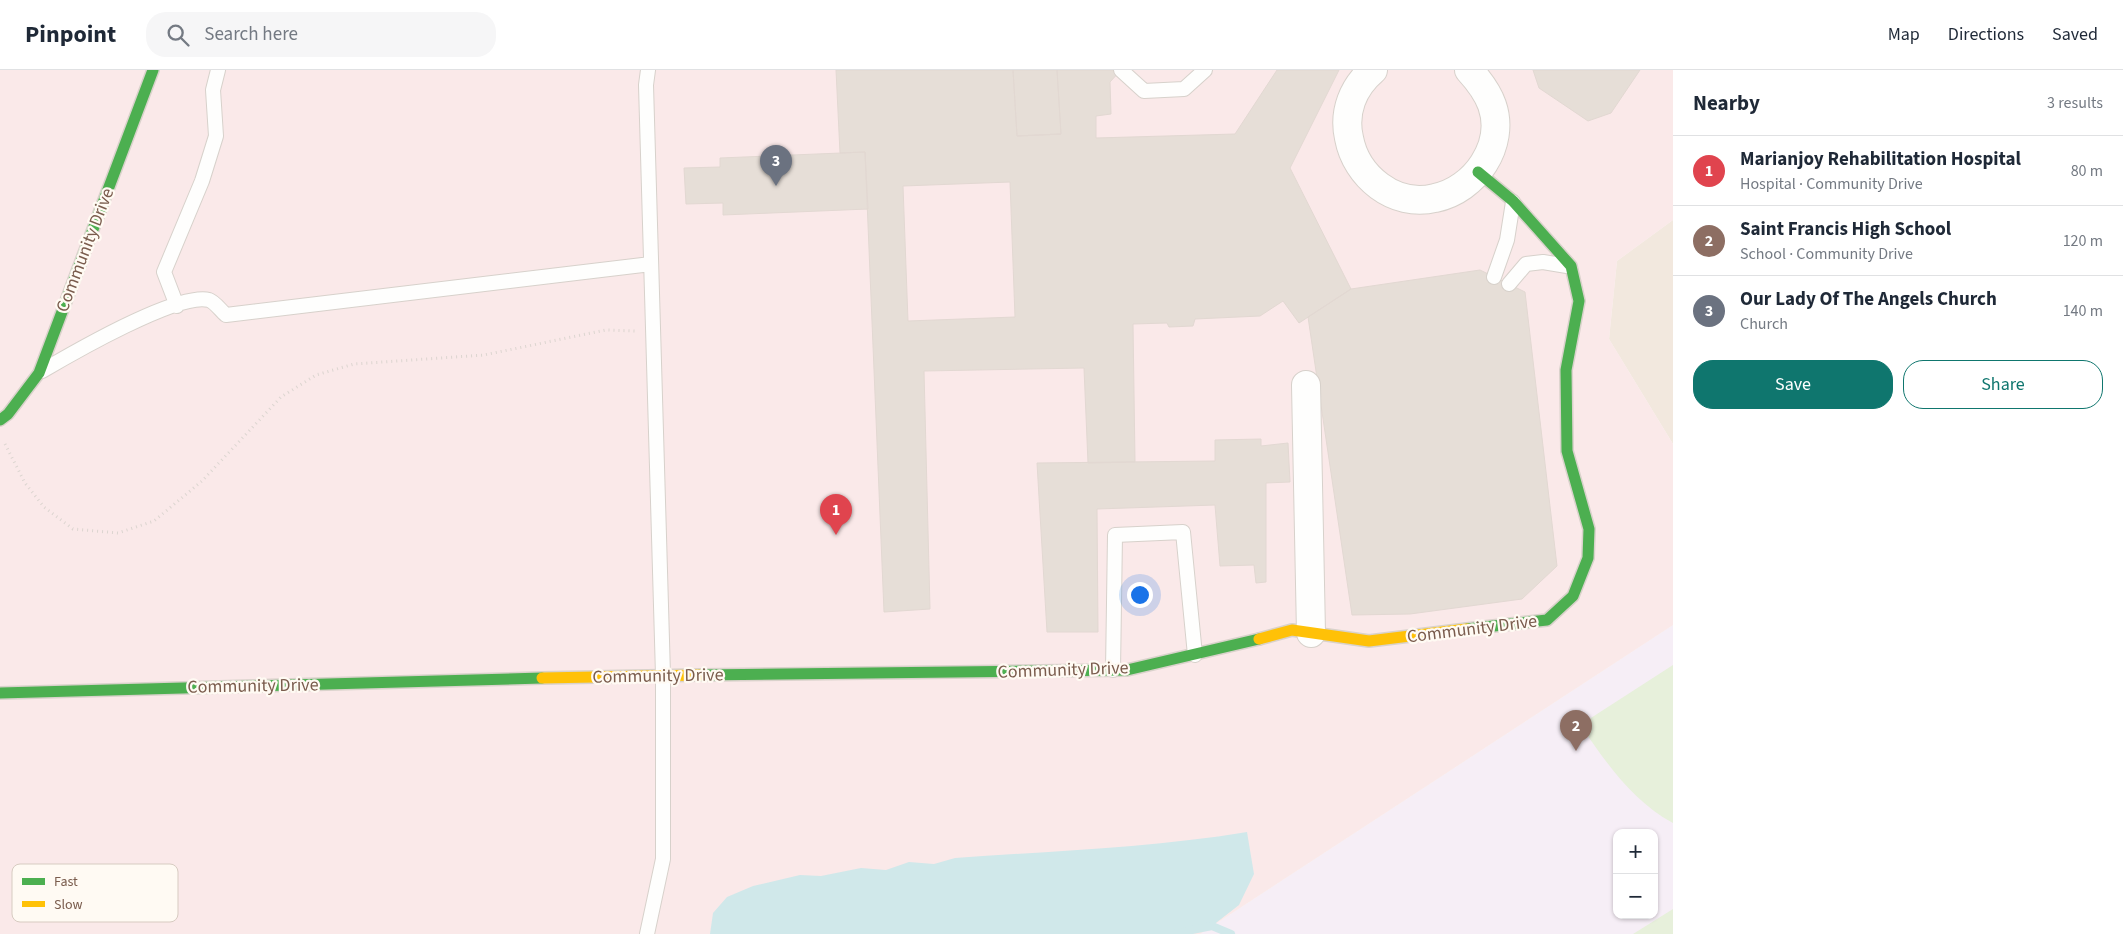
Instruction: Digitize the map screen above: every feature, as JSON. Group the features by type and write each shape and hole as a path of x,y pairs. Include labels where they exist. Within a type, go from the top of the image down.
{"street":[{"name":"Community Drive","path":"0,420 8,414 39,373 153,70"},
{"path":"1373,70 1363,79 1350,102 1346,127 1352,152 1365,174 1385,191 1409,199 1435,199 1459,189 1478,172 1490,152 1495,130 1492,107 1483,86 1470,70"},
{"name":"Community Drive","path":"0,693 663,676 1127,670 1292,630 1369,641 1547,620 1573,596 1588,558 1589,529 1566,451 1566,370 1579,301 1571,266 1513,201 1478,172"},
{"path":"1306,385 1311,633"}],"lane":[{"path":"177,306 164,272 202,181 216,136 212,90 218,70"},
{"path":"647,934 663,859 663,676 646,85 648,70"},
{"path":"1121,70 1144,91 1184,89 1205,70"},
{"path":"1494,277 1507,240 1513,201"},
{"path":"1509,284 1526,264 1543,262 1571,266"},
{"path":"39,373 91,342 146,317 194,300 210,300 226,315 651,264"},
{"path":"1113,670 1115,535 1183,532 1195,655"}],"path":[{"path":"4,444 25,483 44,507 73,529 118,533 154,521 202,481 281,397 316,375 354,364 484,355 606,330 653,331"}],"shaded area":[{"path":"0,70 1673,70 1673,220 1617,261 1609,339 1673,444 1673,625 1200,934 0,934"},
{"path":"1673,220 1673,444 1609,339 1617,261"},
{"path":"1673,625 1673,934 1200,934"}],"green space":[{"path":"1673,665 1673,823 1658,814 1632,792 1580,725"},
{"path":"1673,909 1673,934 1633,934 1658,919"}],"water":[{"path":"1247,832 1254,874 1239,905 1212,926 1173,934 710,934 713,913 727,897 753,886 800,875 821,876 861,868 886,870 909,862 934,864 955,858 1174,842"}],"building":[{"path":"836,70 1013,70 1017,136 1061,134 1057,70 1121,70 1110,82 1111,114 1096,116 1096,138 1235,134 1277,70 1339,70 1290,168 1351,289 1299,323 1283,301 1260,316 1195,319 1193,326 1169,327 1167,323 1133,324 1135,462 1088,463 1084,368 924,371 930,609 884,612 865,152 840,153","holes":["1010,182 1015,317 908,321 903,186"]},
{"path":"1013,70 1057,70 1061,134 1017,136"},
{"path":"1533,70 1640,70 1611,113 1588,121 1539,88"},
{"path":"865,152 868,209 723,215 723,203 686,204 684,168 720,167 720,158"},
{"path":"1480,270 1525,292 1557,566 1522,599 1410,614 1352,615 1308,317 1351,289"},
{"path":"1261,439 1261,446 1288,443 1290,482 1266,483 1266,582 1256,583 1254,565 1220,566 1215,505 1097,509 1098,632 1047,632 1037,463 1215,461 1215,440"}],"waterway":[{"path":"1173,934 1212,926 1231,934"}],"traffic: fast":[{"path":"0,420 8,414 39,373 153,70"},
{"path":"1467,629 1547,620 1573,596 1588,558 1589,529 1567,451 1566,370 1579,301 1571,266 1513,201 1478,172"},
{"path":"700,675 1127,670 1259,639"},
{"path":"0,693 542,678"}],"traffic: slow":[{"path":"1259,639 1292,630 1369,641 1467,629"},
{"path":"542,678 700,675"}],"place":[{"name":"Our Lady Of The Angels Church","path":"776,186"},
{"name":"Marianjoy Rehabilitation Hospital","path":"836,535"},
{"name":"Saint Francis High School","path":"1576,751"}]}
